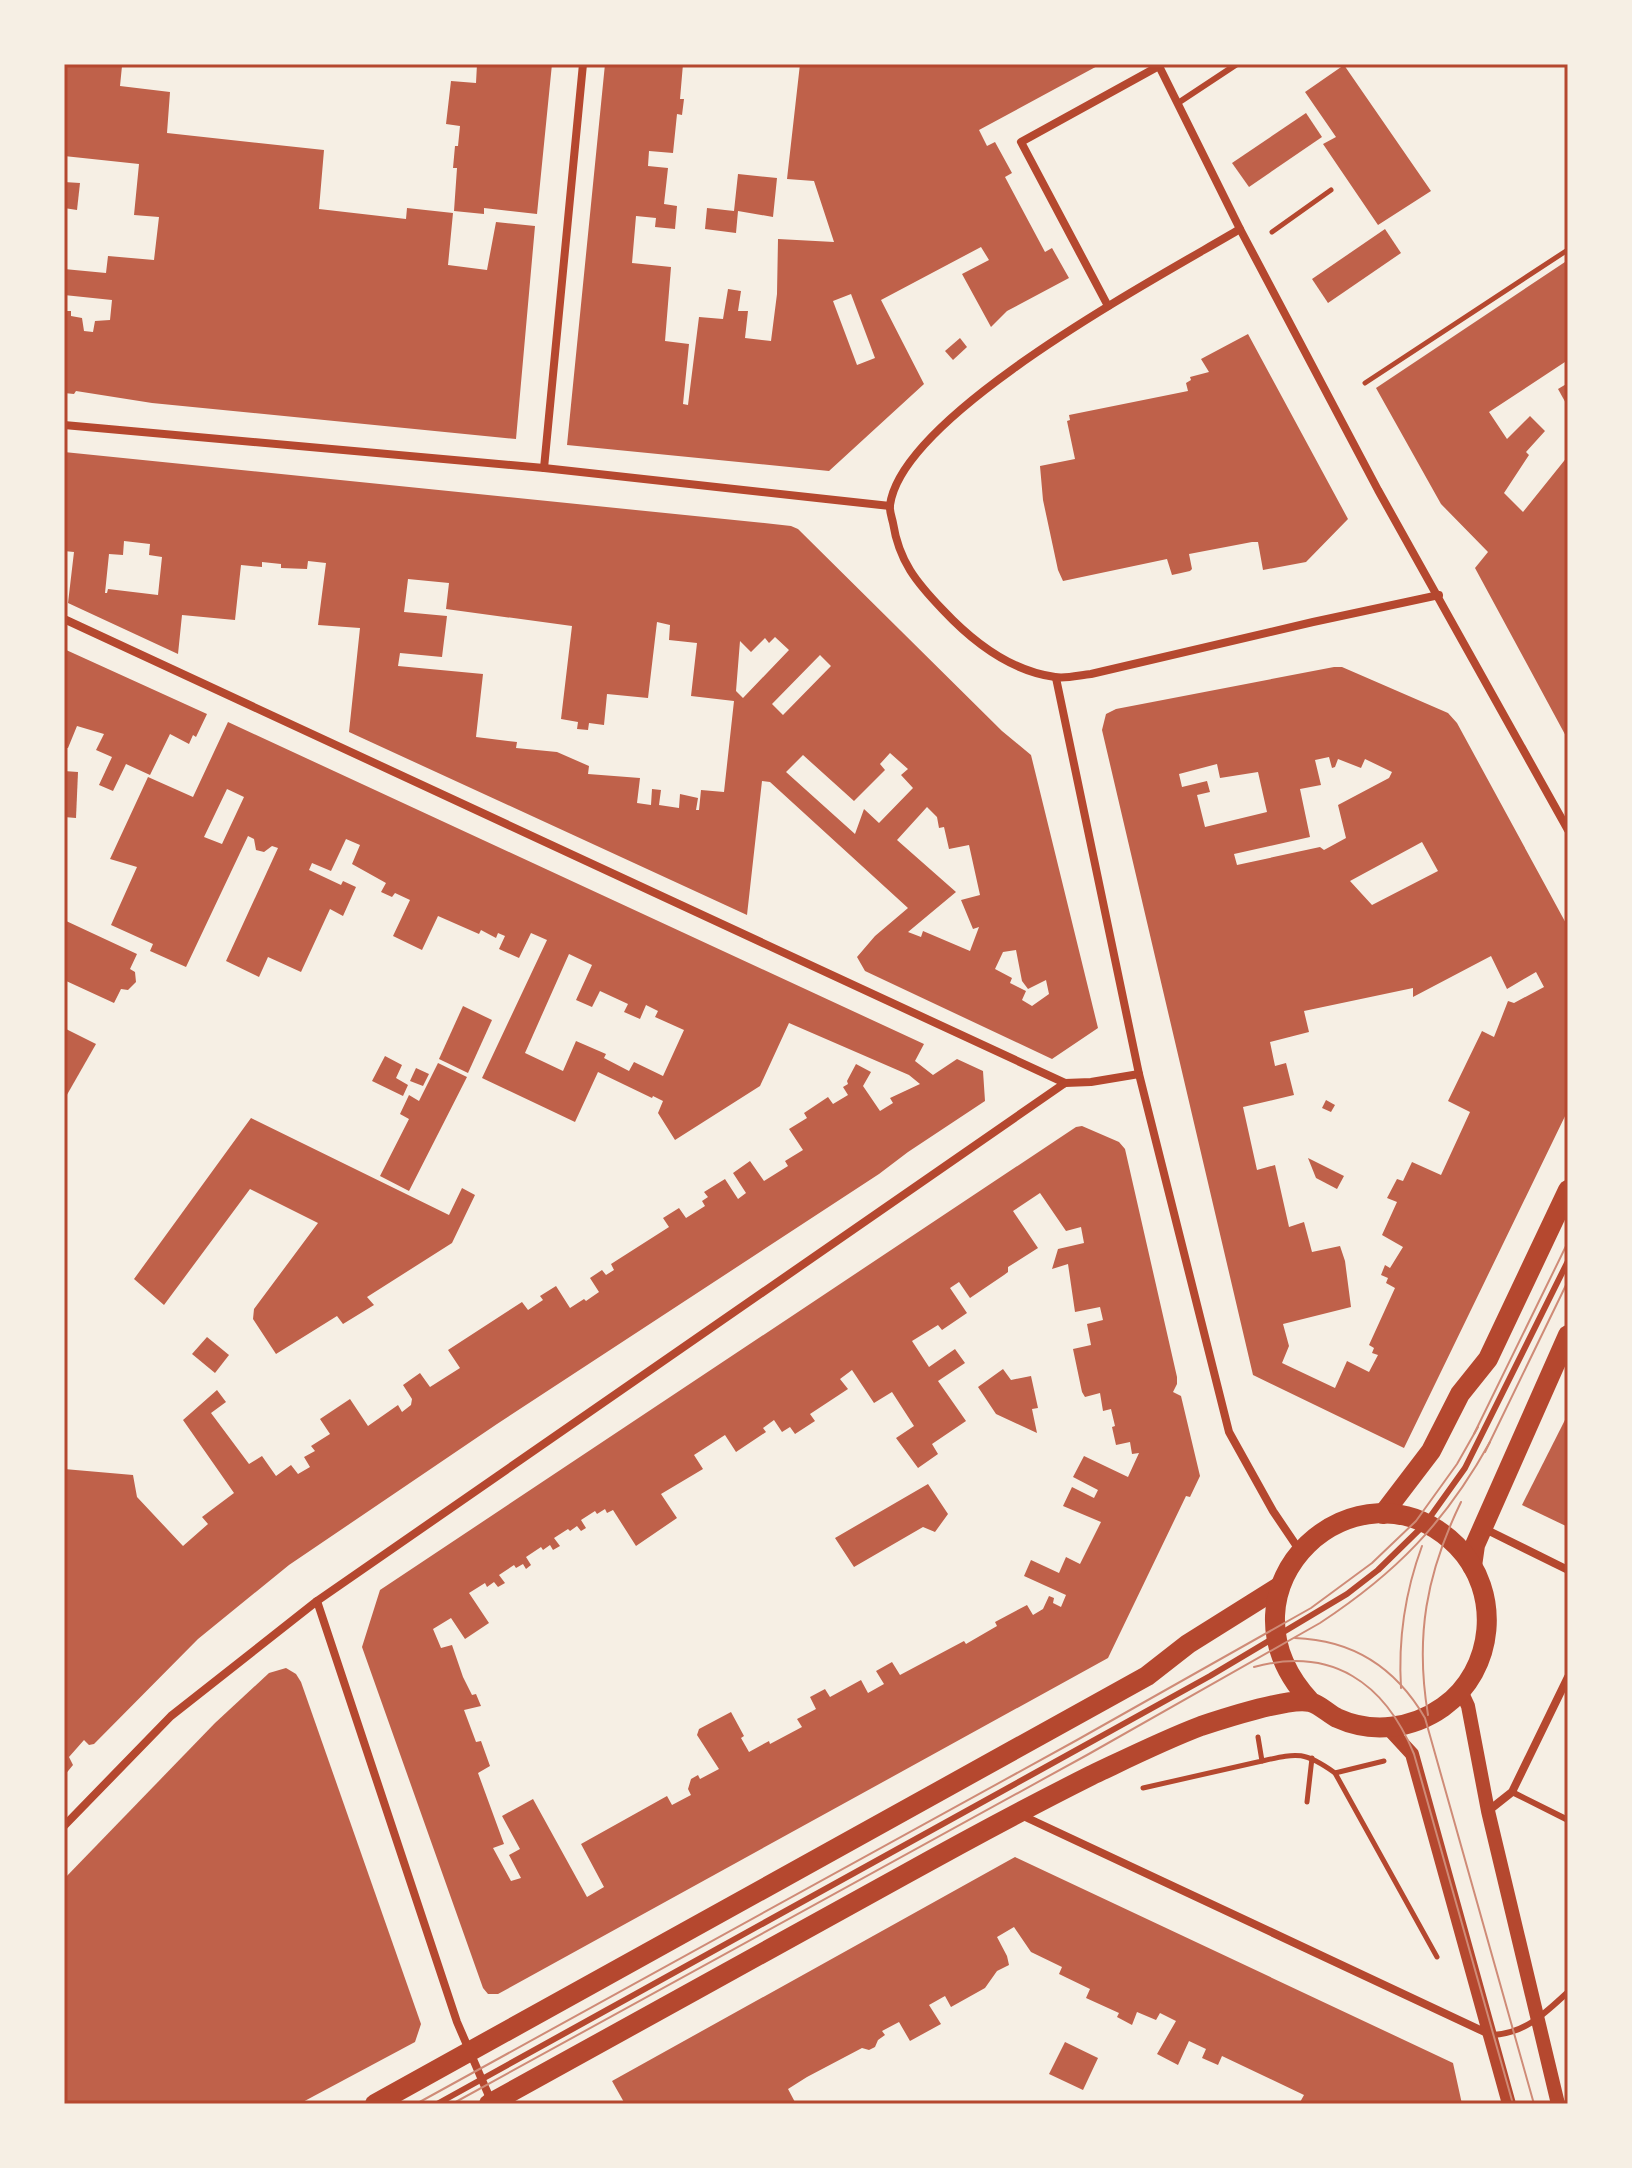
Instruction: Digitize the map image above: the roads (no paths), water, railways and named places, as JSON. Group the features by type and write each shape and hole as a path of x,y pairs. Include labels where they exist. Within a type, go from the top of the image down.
{"main road":[{"path":"1383,1514 1414,1477 1460,1394 1488,1359 1568,1190"},
{"path":"1472,1566 1475,1545 1568,1335"},
{"path":"1383,1514 1425,1524 1454,1544 1472,1566 1486,1600 1487,1627 1482,1655 1461,1691 1428,1717 1388,1728 1347,1722 1311,1702 1287,1673 1275,1638 1274,1615 1279,1587 1300,1551 1331,1527 1356,1518 1383,1514"},
{"path":"375,2104 1147,1676 1188,1644 1279,1587"},
{"path":"491,2103 1016,1813 1158,1743 1252,1711 1311,1702"}],"street":[{"path":"544,468 583,64"},
{"path":"1108,306 1021,142 1159,65 1240,229 1378,490 1568,830"},
{"path":"1240,229 1108,306 990,385 934,432 905,467 890,506 897,549 919,586 966,634 1011,665 1056,678 1091,674 1439,595"},
{"path":"64,425 544,468 890,506"},
{"path":"64,619 1065,1083 1139,1074"},
{"path":"1056,678 1139,1074 1229,1432 1273,1511 1300,1551"},
{"path":"64,1826 171,1716 317,1601 1065,1083"},
{"path":"1484,1529 1568,1570"},
{"path":"317,1601 468,2052 491,2103"},
{"path":"1488,1811 1512,1792 1568,1677"},
{"path":"1461,1691 1468,1706 1488,1811 1558,2104"},
{"path":"1388,1728 1412,1754 1509,2104"},
{"path":"1016,1813 1489,2034"}],"lane":[{"path":"1178,103 1237,64"},
{"path":"437,2104 1210,1676 1347,1594 1378,1570 1425,1524 1465,1468 1568,1261"},
{"path":"1512,1792 1568,1820"},
{"path":"1489,2034 1514,2033 1538,2020 1568,1992"}],"tram line":[{"path":"1474,1434 1568,1242"},
{"path":"1485,1452 1568,1281"},
{"path":"416,2104 1311,1608 1372,1563 1416,1521 1457,1464 1478,1427"},
{"path":"452,2104 1087,1755 1320,1623 1372,1585 1417,1544 1455,1497 1490,1442"},
{"path":"1428,1715 1423,1659 1426,1606 1439,1555 1461,1502"},
{"path":"1401,1688 1404,1616 1422,1546"},
{"path":"1295,1638 1336,1644 1371,1660 1401,1685 1425,1718 1534,2104"},
{"path":"1254,1667 1282,1662 1308,1662 1331,1667 1352,1676 1371,1690 1402,1729 1414,1754 1513,2104"}]}
